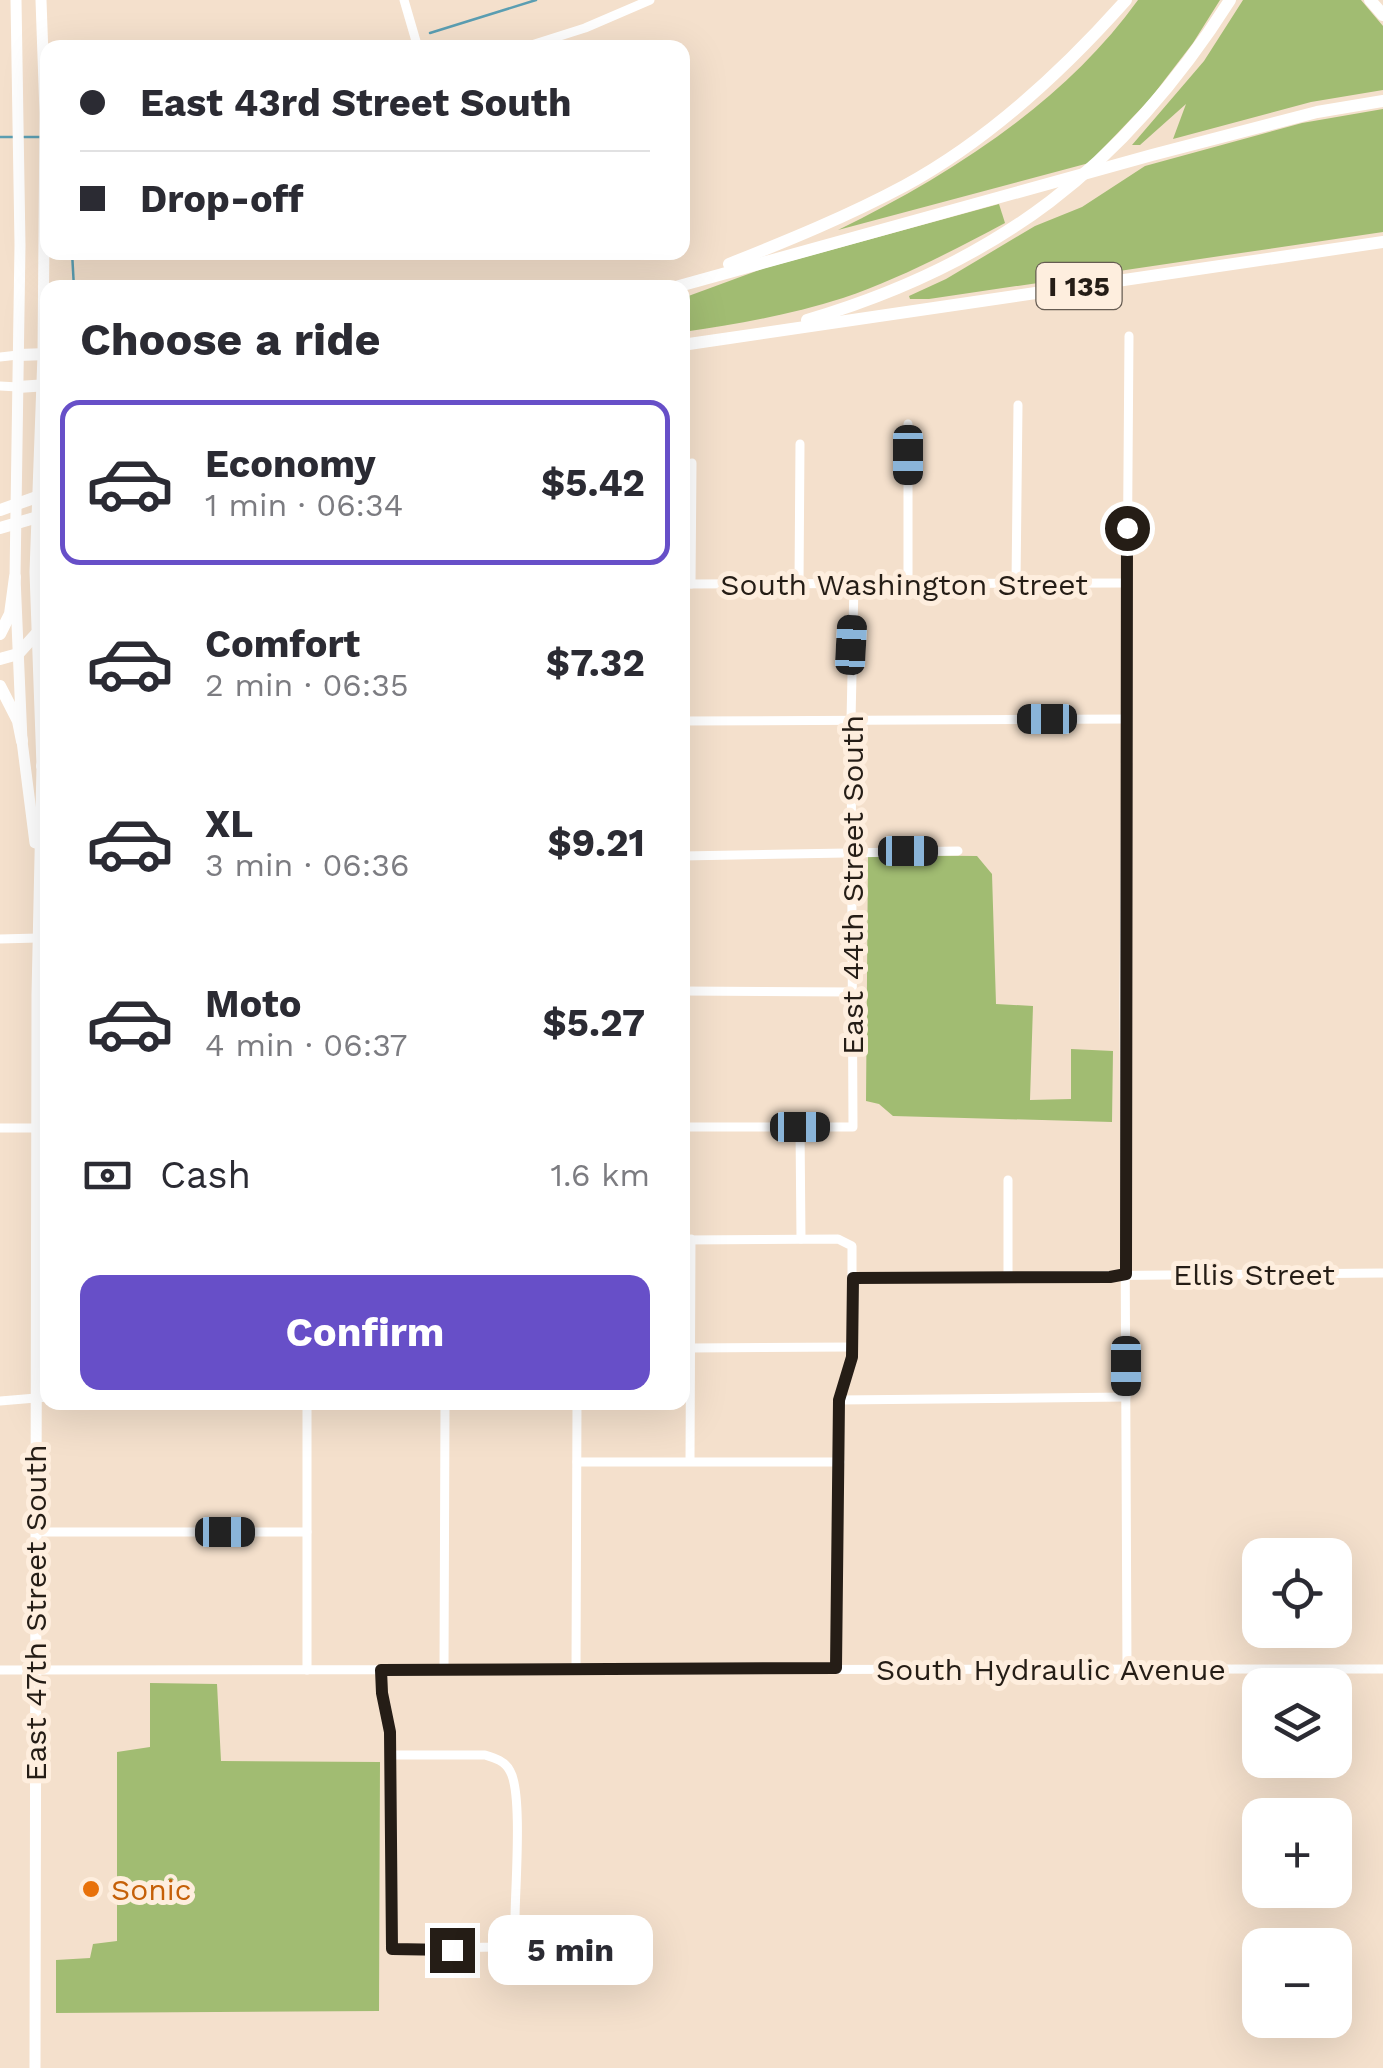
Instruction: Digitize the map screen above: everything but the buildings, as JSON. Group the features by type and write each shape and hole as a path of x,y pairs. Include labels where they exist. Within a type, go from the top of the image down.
{"highway":[{"path":"690,280 806,234 907,184 998,124 1074,58 1126,0"},
{"path":"776,329 920,279 1031,217 1118,146 1172,84 1230,0"},
{"path":"1370,0 1383,16"},
{"path":"690,283 1152,154 1317,112 1383,101"},
{"name":"I 135","path":"690,344 1383,242"},
{"path":"18,355 40,355"},
{"path":"18,386 40,385"},
{"path":"0,510 40,496"},
{"path":"0,528 40,516"},
{"path":"0,634 10,614 16,577"},
{"path":"0,659 18,654 37,633"},
{"path":"0,686 18,721 22,742"}],"main road":[{"name":"East 47th Street South","path":"16,0 18,654 22,742 40,841"},
{"name":"East 47th Street South","path":"41,0 42,40"},
{"name":"East 47th Street South","path":"40,421 36,572 40,713"},
{"name":"East 47th Street South","path":"40,906 40,966"},
{"name":"East 47th Street South","path":"35,2068 35,1532 41,1410"}],"street":[{"path":"404,0 416,40"},
{"path":"547,40 650,0"},
{"path":"1126,1669 1126,583 1130,336"},
{"path":"0,357 18,355"},
{"path":"0,386 18,386"},
{"path":"1016,583 1018,405"},
{"path":"908,424 908,584"},
{"path":"800,444 800,584"},
{"path":"690,511 692,462"},
{"name":"South Washington Street","path":"690,584 1126,583"},
{"name":"East 44th Street South","path":"800,1127 853,1127 854,584"},
{"path":"690,721 1126,719"},
{"path":"690,856 958,851"},
{"path":"0,939 38,938"},
{"path":"690,991 852,992"},
{"path":"690,1127 800,1127 800,1239"},
{"path":"0,1128 40,1128"},
{"path":"1008,1180 1008,1277"},
{"path":"690,1239 838,1239 852,1246 852,1347 839,1400 836,1668"},
{"name":"Ellis Street","path":"853,1278 1383,1273"},
{"path":"690,1461 690,1348 852,1347"},
{"path":"839,1400 1126,1396"},
{"path":"0,1400 40,1397"},
{"path":"306,1670 308,1410"},
{"path":"444,1670 446,1410"},
{"path":"576,1670 577,1410"},
{"path":"577,1462 840,1462"},
{"path":"35,1532 307,1532"},
{"name":"South Hydraulic Avenue","path":"0,1670 1383,1670"},
{"path":"381,1670 391,1755 392,1949 496,1947 508,1937 515,1919 513,1776 505,1764 485,1755 391,1755"}],"green space":[{"path":"1138,0 1220,0 1150,99 1089,163 838,230 963,160 1040,104 1076,72"},
{"path":"1243,0 1361,0 1383,26 1383,90 1311,102 1173,139 1186,104 1140,145 1132,145 1204,61"},
{"path":"1383,109 1383,232 910,299 909,296 946,279 1035,226 1082,207 1145,166 1302,123"},
{"path":"999,204 1005,223 843,298 690,331 690,295 765,268"},
{"path":"868,855 977,856 992,874 996,1004 1033,1006 1030,1100 1071,1099 1071,1049 1113,1051 1112,1122 893,1116 879,1104 866,1101"},
{"path":"150,1683 217,1684 221,1761 380,1762 379,2011 56,2013 56,1960 90,1958 93,1944 117,1941 117,1752 150,1747"}],"waterway":[{"path":"430,33 536,0"},
{"path":"0,137 16,137"},
{"path":"24,137 40,137"},
{"path":"72,260 74,280"}],"place":[{"name":"Sonic","path":"91,1889"}],"route":[{"path":"452,1950 392,1949 390,1732 381,1670 836,1668 839,1400 852,1357 853,1278 1126,1274 1127,528"}]}
